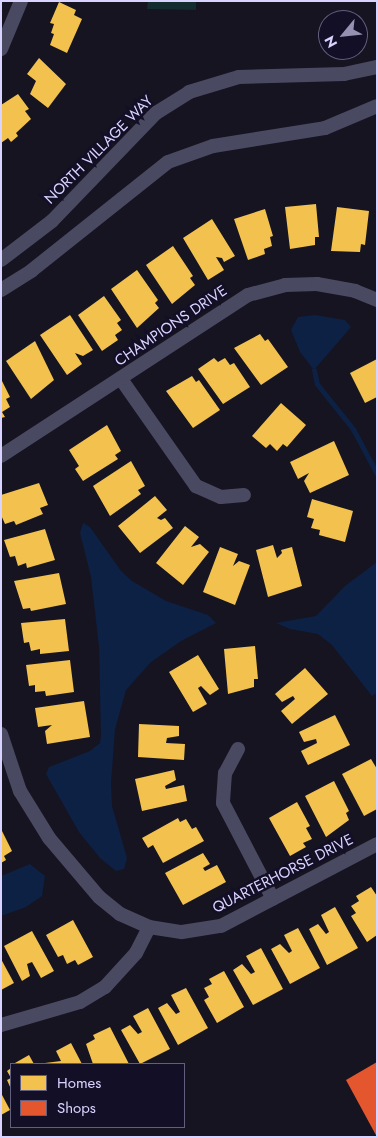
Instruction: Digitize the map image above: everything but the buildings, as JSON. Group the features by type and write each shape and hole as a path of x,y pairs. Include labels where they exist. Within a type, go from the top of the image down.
{"street":[{"path":"1,49 20,1"},
{"name":"NORTH VILLAGE WAY","path":"1,260 52,221 156,113 189,92 239,77 344,74 377,67"},
{"path":"1,290 27,274 168,162 214,146 325,128 377,106"},
{"name":"CHAMPIONS DRIVE","path":"1,456 121,379 227,306 262,290 317,284 355,291 377,300"},
{"path":"121,379 196,486 221,497 244,495"},
{"name":"QUARTERHORSE DRIVE","path":"1,734 20,791 49,838 99,896 120,914 149,927 173,932 221,926 377,844"},
{"path":"238,749 225,773 224,803 273,899"},
{"path":"1,1025 80,1002 105,987 136,953 149,927"}],"green space":[{"path":"148,1 196,1 196,10 147,9"}],"water":[{"path":"315,315 345,320 351,327 314,370 300,352 291,330 298,317"},
{"path":"83,523 90,527 121,571 132,581 166,601 208,615 216,623 181,641 151,662 126,690 115,729 111,783 112,806 127,858 124,869 116,871 100,858 79,832 46,774 49,767 90,751 100,743 99,647 91,577 80,533"},
{"path":"377,562 377,693 372,696 332,645 318,634 290,629 276,623 316,616 345,586"},
{"path":"30,864 45,876 42,896 26,907 1,916 1,876"}],"waterway":[{"path":"314,370 317,384 353,429 377,474"}]}
